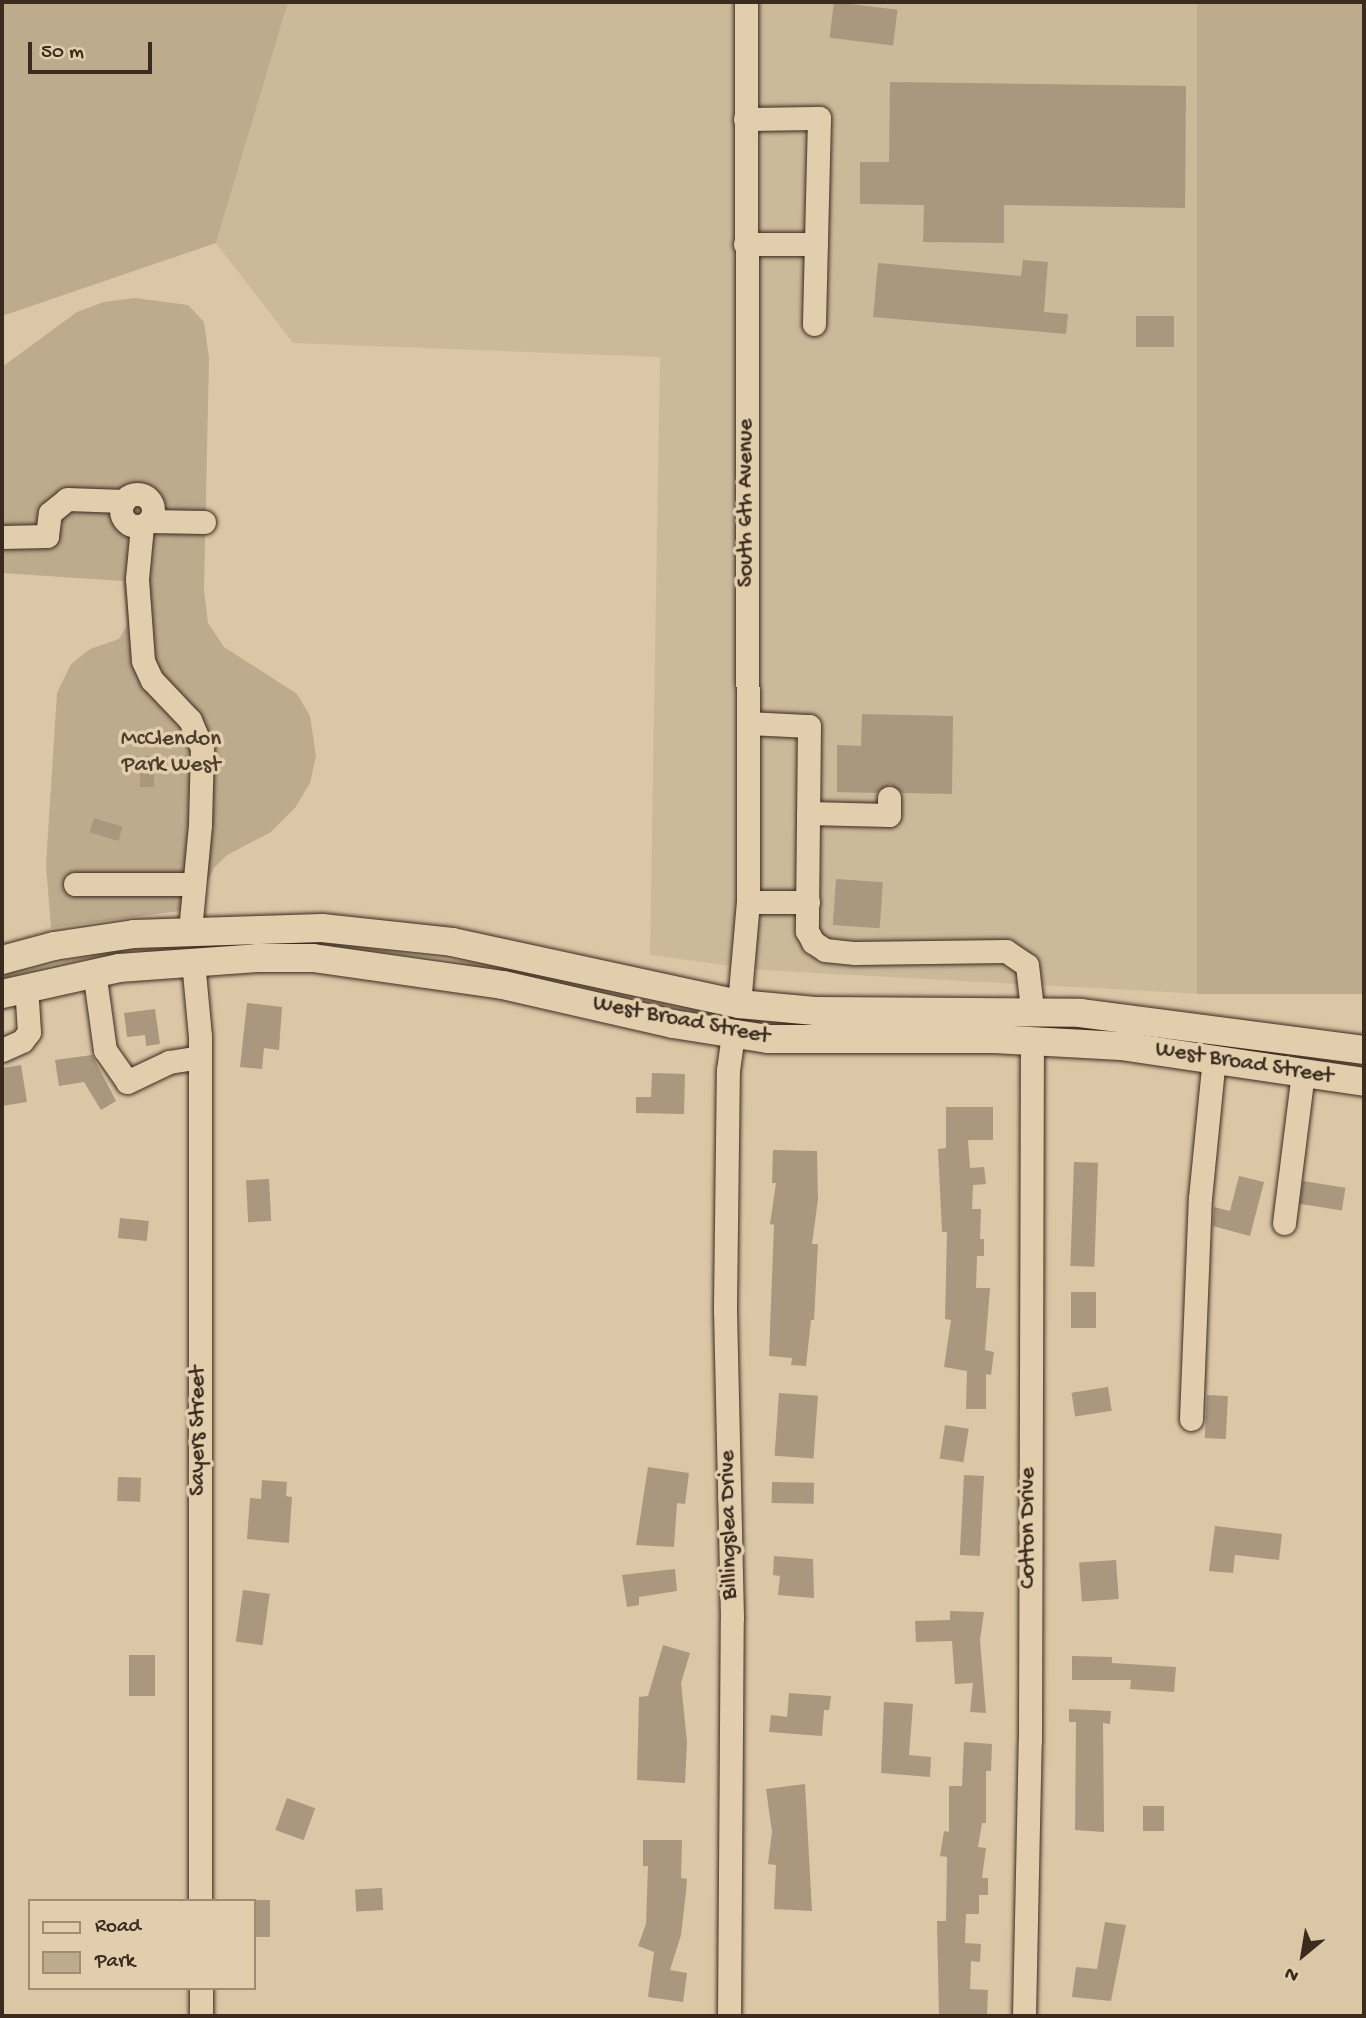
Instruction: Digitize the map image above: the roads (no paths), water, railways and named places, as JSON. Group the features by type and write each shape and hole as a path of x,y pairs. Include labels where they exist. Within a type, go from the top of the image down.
{"main road":[{"name":"West Broad Street","path":"2,960 84,940 190,930 322,928 452,942 739,1004 815,1011 1032,1009 1183,1023 1364,1051"},
{"path":"190,930 192,961"},
{"name":"West Broad Street","path":"14,990 94,971 192,961 313,958 372,964 503,985 733,1035 804,1041 1032,1040 1214,1058 1364,1082"},
{"path":"733,1035 739,1004"},
{"path":"1032,1009 1032,1040"}],"street":[{"name":"South 6th Avenue","path":"739,1004 748,902 746,2"},
{"path":"745,120 819,118 814,324"},
{"path":"745,244 816,244"},
{"path":"2,537 47,536 50,513 67,499 124,501 138,495 149,500 153,512 145,523 138,610 143,661 152,680 190,720 202,748 201,814 190,930"},
{"path":"145,523 204,522"},
{"path":"749,723 809,726 807,931 825,950 877,954 998,950 1014,954 1031,973 1032,1009"},
{"path":"808,813 889,814 889,798"},
{"path":"75,884 193,884"},
{"path":"748,902 807,902"},
{"name":"Sayers Street","path":"192,961 200,1057 200,1899"},
{"path":"94,971 105,1050 127,1082 169,1062 200,1057"},
{"path":"2,1050 22,1041 29,1031 14,990"},
{"name":"Billingslea Drive","path":"729,2016 732,1618 725,1307 728,1070 733,1035"},
{"name":"Cotton Drive","path":"1024,2016 1030,1741 1032,1040"},
{"path":"1192,1419 1200,1198 1214,1058"},
{"path":"1284,1223 1303,1073"},
{"path":"201,1990 201,2016"}],"park label":[{"name":"McClendon Park West","path":"171,753"}]}
